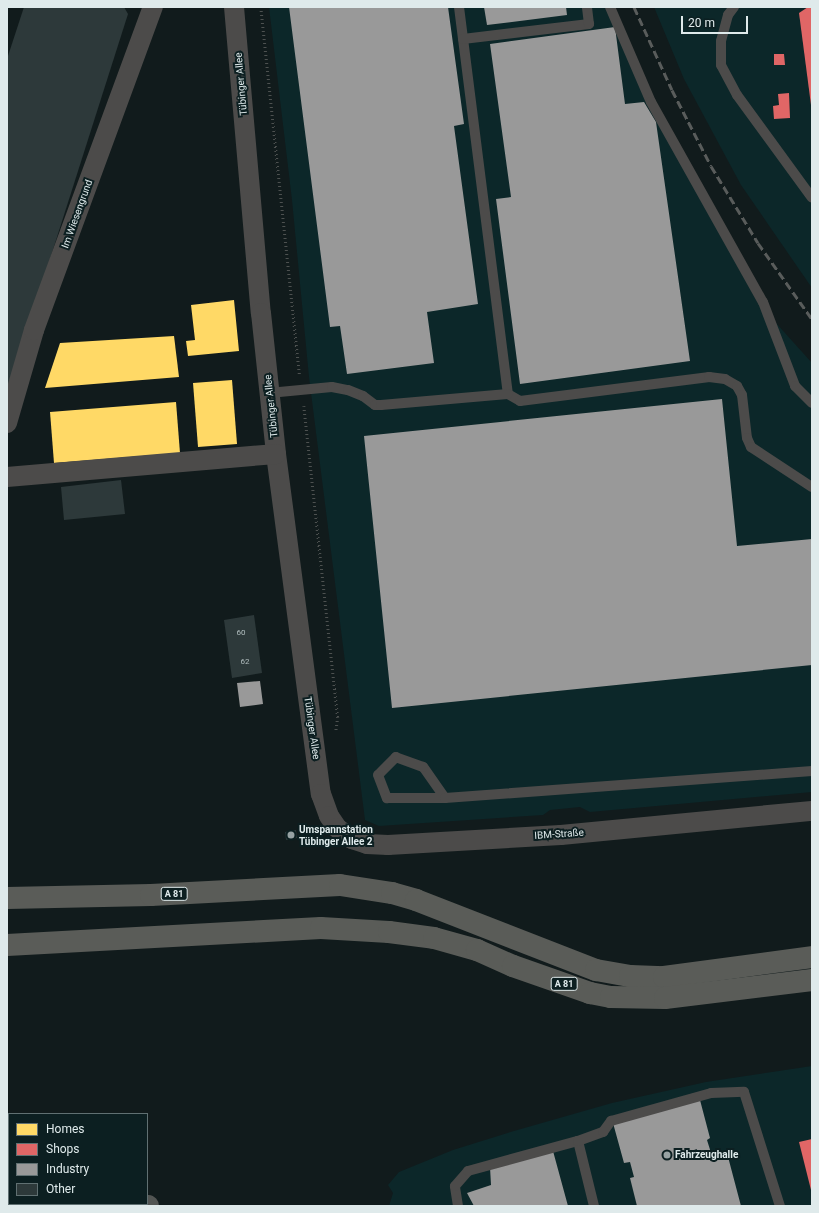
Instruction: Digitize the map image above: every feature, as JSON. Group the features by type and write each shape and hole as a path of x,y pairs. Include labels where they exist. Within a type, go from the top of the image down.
{"highway":[{"name":"A 81","path":"7,898 151,895 340,885 386,892 416,900 596,970 630,976 664,977 812,957"},
{"name":"A 81","path":"7,945 321,928 389,932 434,938 477,950 513,966 590,993 611,997 666,998 812,980"}],"main road":[{"path":"82,1206 148,1206"}],"street":[{"name":"Im Wiesengrund","path":"7,423 34,330 153,7"},
{"name":"Tübinger Allee","path":"234,7 269,393 324,804"},
{"path":"7,477 276,454"},
{"name":"IBM-Straße","path":"324,804 337,828 352,839 367,844 388,845 561,835 812,811"}],"lane":[{"path":"459,7 508,394"},
{"path":"463,39 589,24 587,7"},
{"path":"610,7 651,102 763,302 795,386 812,402"},
{"path":"734,7 728,15 721,41 721,65 737,96 812,198"},
{"path":"269,393 332,387 348,390 363,396 375,405 508,394 520,401 709,377 725,379 737,386 742,395 747,438 751,447 812,487"},
{"path":"444,798 423,767 396,757 378,774 387,798 444,798 812,771"},
{"path":"458,1206 455,1186 468,1171 578,1142 604,1132 611,1121 711,1093 744,1092 780,1206"},
{"path":"578,1142 594,1206"}],"shaded area":[{"path":"269,7 610,7 657,119 758,303 812,363 812,792 590,812 580,807 550,810 543,815 379,826 365,820 309,377 292,200"},
{"path":"654,7 812,7 812,288 741,185 684,79"},
{"path":"812,1066 812,1206 389,1206 393,1193 388,1185 399,1172 453,1150 612,1103 706,1082"}],"building: Homes":[{"path":"234,300 239,351 188,356 186,341 195,340 191,305"},
{"path":"174,336 179,377 45,388 60,343"},
{"path":"232,380 237,444 198,447 193,383"},
{"path":"176,402 180,453 54,463 50,412"}],"building: Shops":[{"path":"808,7 812,7 811,105 799,13"},
{"path":"774,54 784,54 785,65 774,65"},
{"path":"789,93 790,118 774,119 773,106 779,105 778,94"},
{"path":"812,1139 812,1190 811,1190 799,1142"}],"building: Industry":[{"path":"289,7 448,7 464,124 454,126 478,304 427,312 434,363 347,374 340,326 330,327"},
{"path":"484,7 566,7 567,15 487,25"},
{"path":"615,27 625,104 644,102 656,122 690,361 520,384 496,199 511,197 490,44"},
{"path":"722,399 737,546 812,539 812,665 392,708 364,436"},
{"path":"260,681 263,704 240,707 237,683"},
{"name":"Fahrzeughalle","path":"700,1100 710,1138 707,1140 712,1156 727,1153 741,1206 637,1206 630,1178 634,1177 630,1162 624,1163 613,1123"},
{"path":"553,1151 568,1206 474,1206 467,1193 491,1185 490,1167"}],"building: Other":[{"path":"24,7 124,7 128,14 7,394 7,59"},
{"path":"121,480 125,514 64,520 61,487"},
{"path":"254,615 262,673 232,678 224,620"},
{"name":"Umspannstation Tübinger Allee 2","path":"296,830 297,838 286,840 285,832"}],"railway":[{"path":"634,7 672,90 711,166 758,243 812,319"}],"place":[{"name":"Umspannstation Tübinger Allee 2","path":"291,835"},
{"name":"Fahrzeughalle","path":"667,1155"}]}
